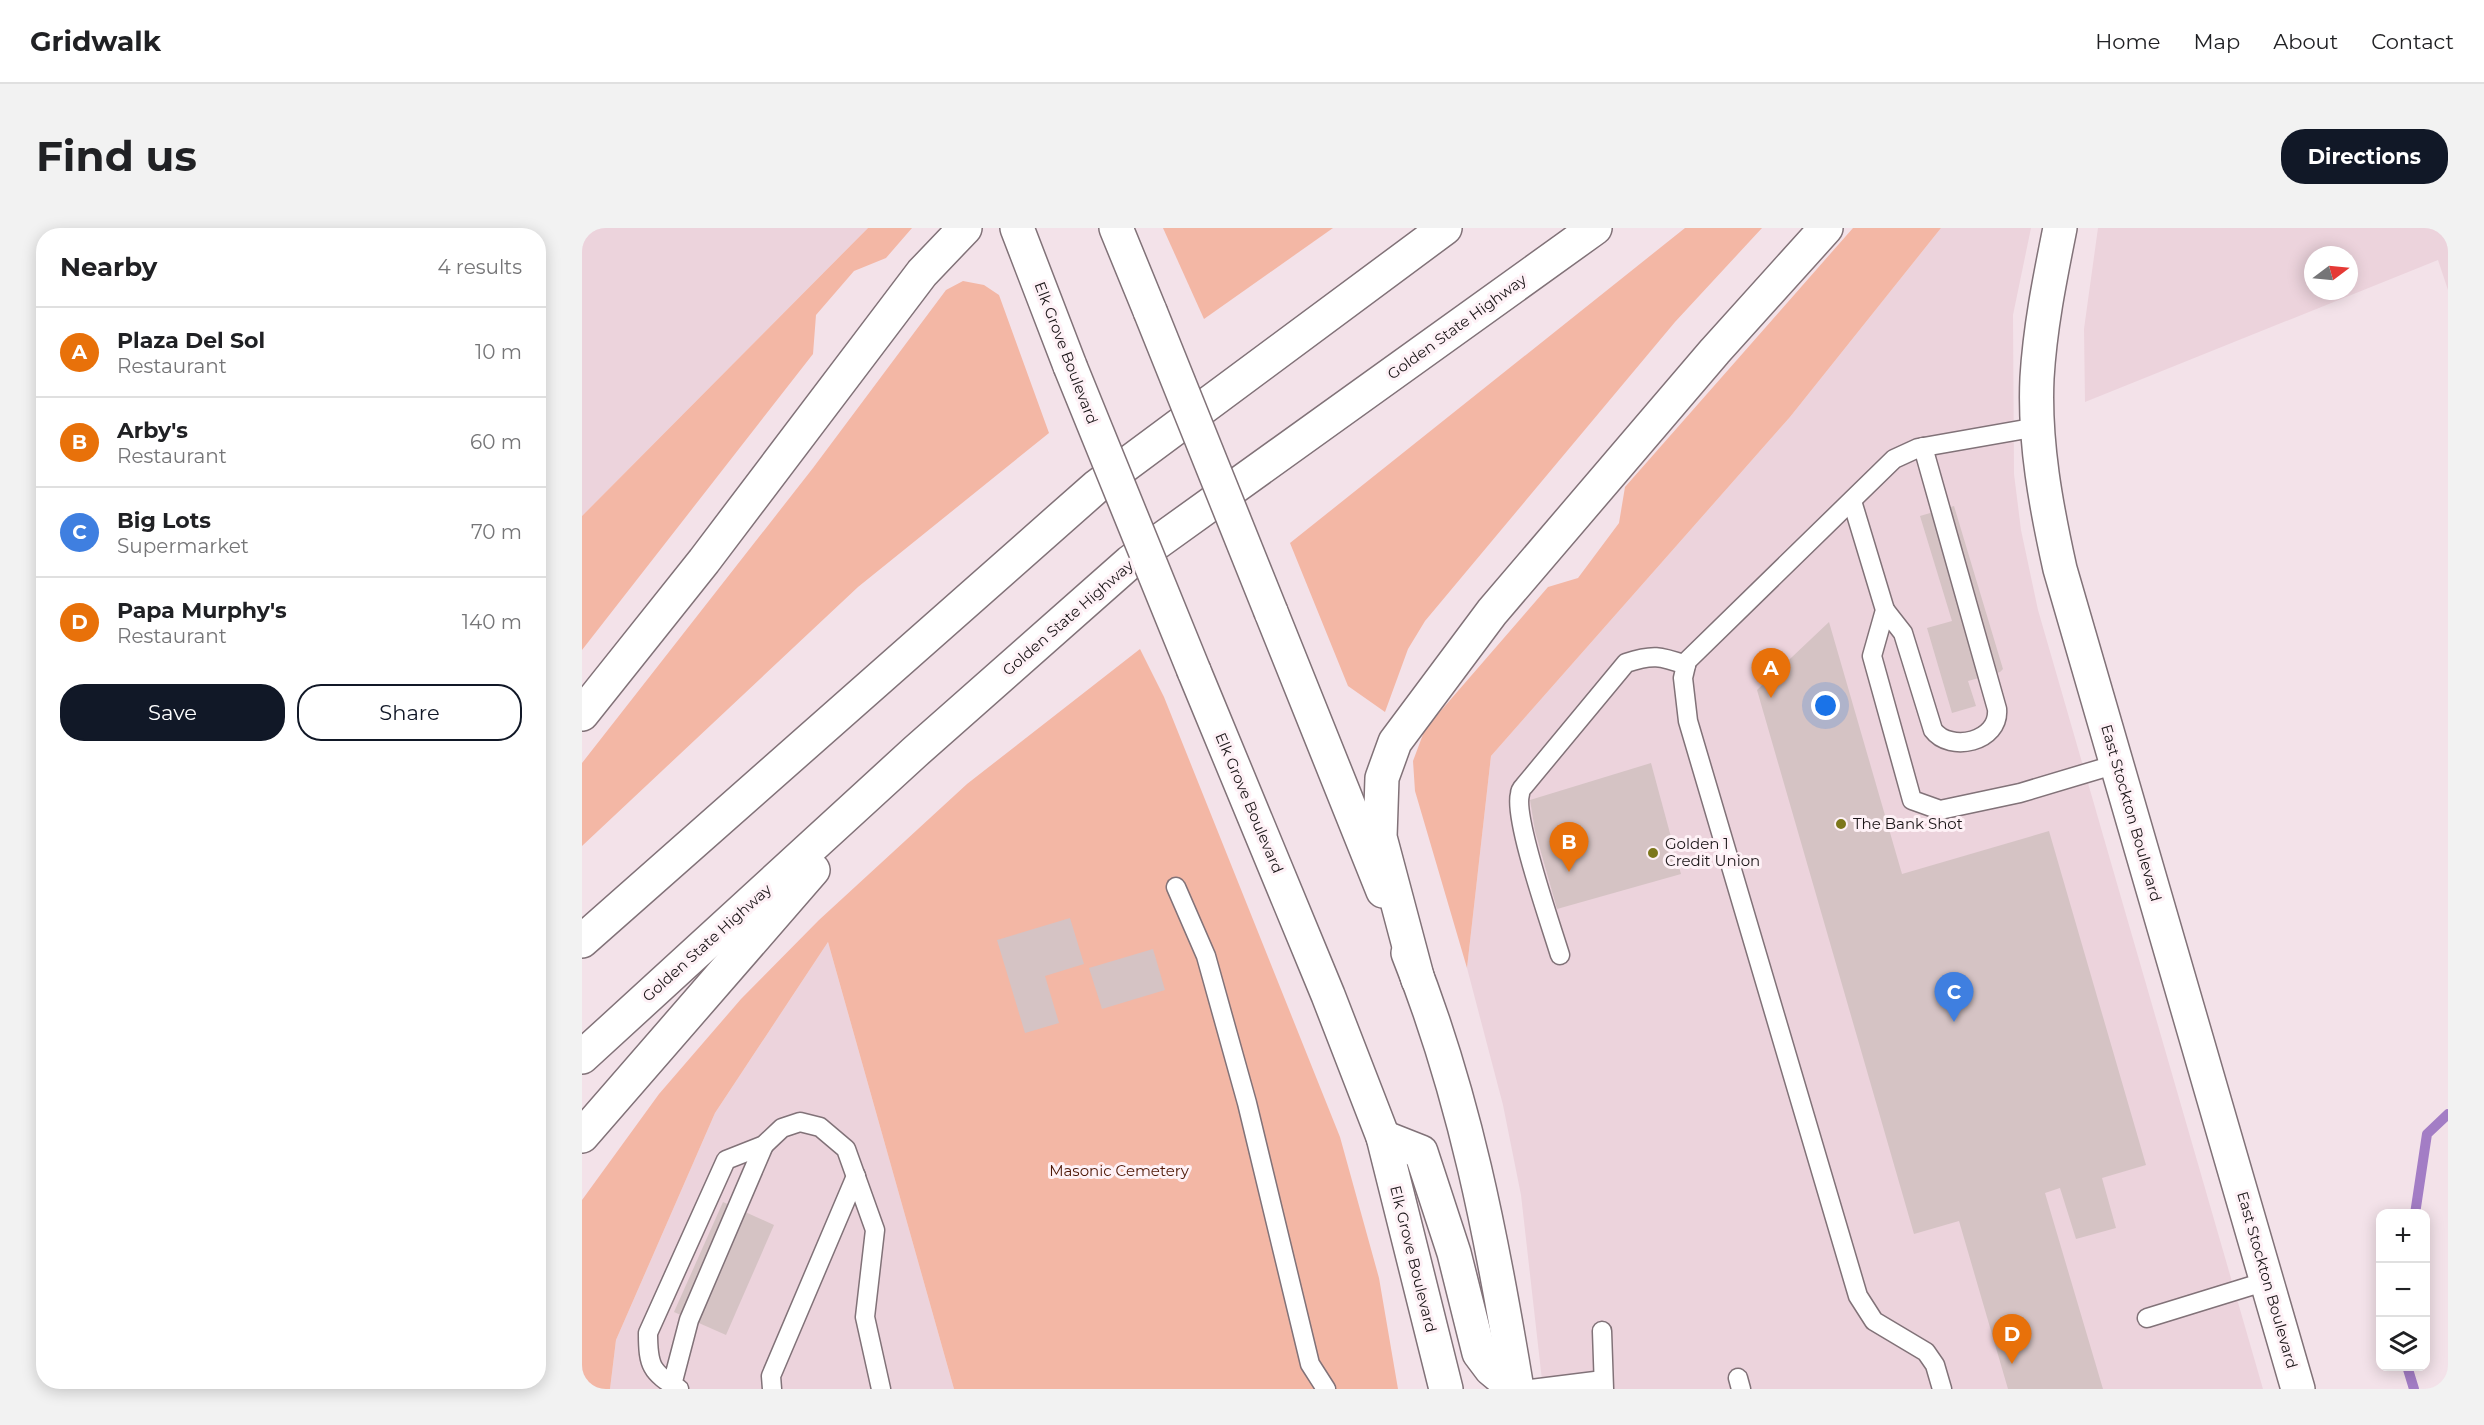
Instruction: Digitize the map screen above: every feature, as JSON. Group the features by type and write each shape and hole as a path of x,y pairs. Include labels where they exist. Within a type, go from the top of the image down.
{"main road":[{"path":"582,714 704,561 922,273 965,228"},
{"name":"Elk Grove Boulevard","path":"1017,228 1070,366 1328,994 1383,1137 1446,1389"},
{"path":"1116,228 1418,980"},
{"path":"582,940 1096,487 1445,228"},
{"name":"Golden State Highway","path":"582,1057 915,752 1130,562 1594,228"},
{"path":"1516,1389 1498,1270 1481,1188 1459,1106 1418,980 1380,837 1382,778 1395,742 1492,612 1714,351 1826,228"},
{"name":"East Stockton Boulevard","path":"2060,228 2044,307 2037,378 2041,471 2060,569 2298,1389"},
{"path":"582,1136 915,752"},
{"path":"1383,1137 1421,1152 1454,1253 1479,1353 1491,1369 1516,1389"}],"lane":[{"path":"1942,1389 1935,1365 1926,1352 1874,1321 1858,1296 1688,720 1683,678 1688,660 1894,459 1923,447 2038,427"},
{"path":"1852,501 1885,610 1903,633 1933,730 1939,738 1964,741 1984,736 1992,730 1998,719 1996,709 1923,447"},
{"path":"1885,610 1872,656 1912,800 1940,810 2020,793 2117,764"},
{"path":"1560,955 1526,840 1519,808 1519,794 1626,663 1647,656 1659,656 1686,665"},
{"path":"1176,887 1206,956 1247,1103 1310,1364 1326,1389"},
{"path":"764,1145 690,1320 676,1387 656,1375 648,1352 648,1333 726,1160 764,1145 782,1128 800,1122 820,1127 846,1149 875,1230 865,1317 881,1389"},
{"path":"772,1389 771,1376 856,1176"},
{"path":"2147,1318 2267,1281"},
{"path":"1531,1389 1604,1384 1602,1331"}],"shaded area":[{"path":"582,228 868,228 582,516"},
{"path":"1941,228 2031,228 2013,315 2014,474 2021,530 2038,610 2263,1389 1543,1389 1521,1195 1503,1105 1467,968 1491,756 1790,417"},
{"path":"2098,228 2448,228 2448,290 2438,260 2358,292 2358,246 2304,246 2304,300 2339,300 2085,402 2084,329"},
{"path":"828,942 954,1389 610,1389 616,1340 715,1113"}],"green space":[{"path":"868,228 912,228 886,258 854,271 816,315 813,354 582,650 582,516"},
{"path":"1163,228 1333,228 1204,319"},
{"path":"1685,228 1762,228 1675,322 1425,621 1408,649 1385,712 1348,686 1290,543"},
{"path":"1853,228 1941,228 1790,417 1491,756 1467,968 1415,791 1413,761 1425,729 1548,587 1578,578 1619,523 1625,487"},
{"path":"963,281 984,285 999,295 1049,433 858,587 582,846 582,763 813,468 946,290"},
{"name":"Masonic Cemetery","path":"1140,649 1164,697 1340,1137 1379,1278 1398,1389 954,1389 828,942 715,1113 616,1340 610,1389 582,1389 582,1200 659,1094 741,999 819,920 967,784"}],"building":[{"path":"1954,506 2003,669 2000,672 1968,681 1976,706 1952,713 1927,628 1952,621 1920,516"},
{"path":"1829,622 1902,874 2049,831 2146,1165 2102,1178 2116,1228 2076,1239 2060,1188 2045,1193 2103,1389 2008,1389 1959,1221 1914,1234 1757,690"},
{"path":"1651,763 1681,874 1557,909 1535,831 1530,800"},
{"path":"1070,918 1084,964 1045,976 1059,1023 1025,1033 997,940"},
{"path":"1153,949 1165,990 1102,1009 1089,968"},
{"path":"723,1202 774,1225 726,1335 674,1312"}],"waterway":[{"path":"2416,1209 2427,1134 2448,1114"},
{"path":"2409,1371 2414,1389"}],"place":[{"name":"Plaza Del Sol","path":"1771,698"},
{"name":"The Bank Shot","path":"1841,824"},
{"name":"Golden 1 Credit Union","path":"1653,853"},
{"name":"Arby's","path":"1569,872"},
{"name":"Big Lots","path":"1954,1022"},
{"name":"Papa Murphy's","path":"2012,1364"}]}
